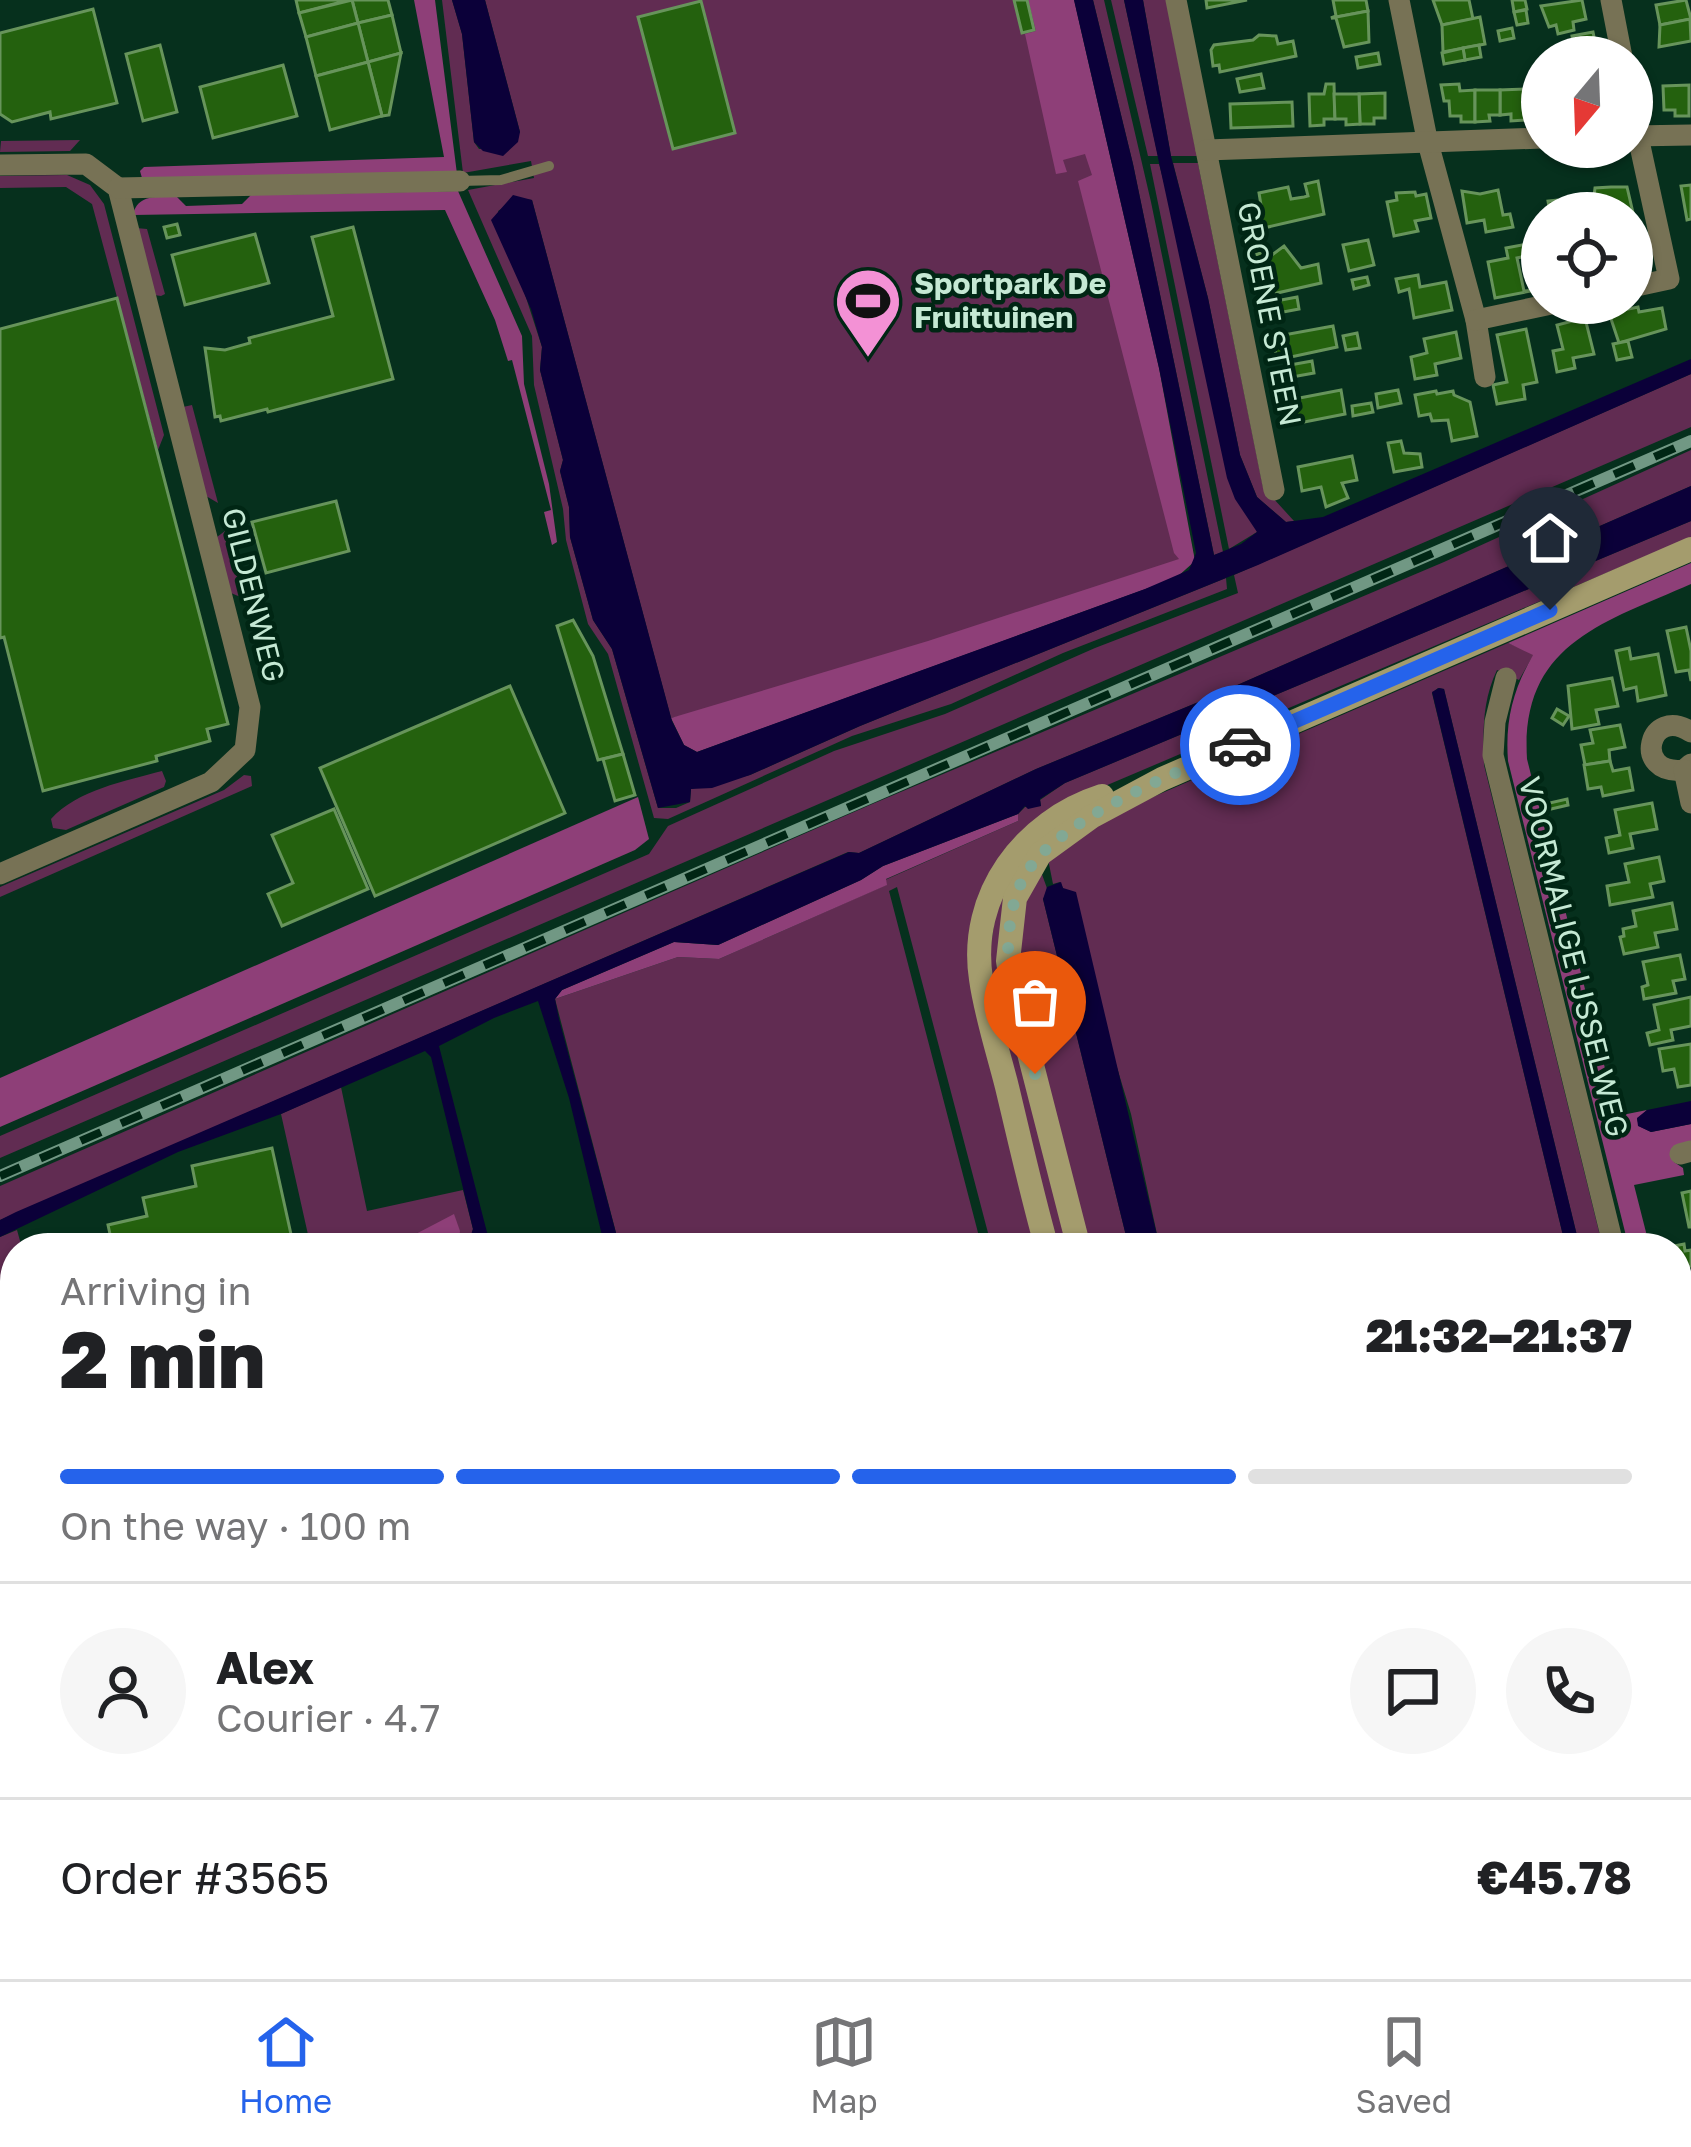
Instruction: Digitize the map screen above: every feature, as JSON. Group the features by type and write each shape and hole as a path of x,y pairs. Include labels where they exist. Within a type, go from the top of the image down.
{"street":[{"name":"GROENE STEEN","path":"1176,0 1274,490"},
{"path":"1399,0 1427,139 1476,320 1485,377"},
{"path":"1611,0 1618,36"},
{"path":"1653,136 1691,135"},
{"path":"1206,150 1521,138"},
{"path":"0,165 86,164 118,188 460,181"},
{"name":"GILDENWEG","path":"0,874 211,782 245,750 249,734 250,707 118,188"},
{"path":"1653,210 1670,279 1653,283"},
{"path":"1476,320 1521,310"},
{"path":"1075,1233 1008,962 1015,898 1040,854 1091,817 1162,779 1691,549"},
{"name":"VOORMALIGE IJSSELWEG","path":"1506,679 1493,755 1610,1233"},
{"path":"1691,732 1679,725 1664,727 1651,745 1658,764 1670,771 1688,767 1691,803"},
{"path":"1043,1233 981,979 981,926 998,882 1030,835 1095,798 1162,779"}],"lane":[{"path":"460,181 501,180 549,166"}],"shaded area":[{"path":"414,0 435,0 457,174 142,178 144,167 444,157"},
{"name":"Sportpark De Fruittuinen","path":"442,0 452,0 462,34 474,142 479,149 507,148 520,132 485,0 1074,0 1194,557 687,743 680,716 671,718 532,200 518,198 498,211 542,347 540,370 563,460 560,471 570,537 593,620 612,649 658,808 676,808 690,802 691,789 750,775 1226,578 1227,589 1063,653 951,704 852,736 668,819 654,818 608,654 588,624 566,540 534,385 532,336 468,190 534,178 531,161 463,173"},
{"path":"452,0 485,0 520,132 518,142 503,156 483,151 474,142 462,34"},
{"path":"1028,0 1074,0 1159,368 1195,561 1176,578 697,752 684,745 671,718 1179,559 1078,181 1092,175 1085,154 1063,160 1067,172 1056,174 1025,34 1036,31"},
{"path":"1074,0 1093,0 1133,164 1214,555 1257,532 1227,478 1124,0 1143,0 1171,156 1208,298 1240,455 1257,497 1286,522 1323,517 1691,359 1691,374 1258,565 750,775 712,788 691,789 690,802 658,808 612,649 593,620 570,537 560,471 563,460 540,370 542,347 531,309 491,220 513,195 532,200 672,721 684,745 697,752 1145,589 1189,570 1196,553 1159,368"},
{"path":"1093,0 1104,0 1151,202 1223,552 1214,555 1133,164"},
{"path":"1111,0 1124,0 1158,156 1148,156"},
{"path":"1143,0 1166,0 1197,156 1171,156"},
{"path":"80,140 70,151 0,152 1,141"},
{"path":"1173,163 1198,163 1263,487 1294,521 1286,522 1257,497 1240,455 1208,298"},
{"path":"1150,164 1159,164 1257,532 1229,549"},
{"path":"67,175 90,185 104,204 164,435 158,450 92,204 66,187 0,188 0,176"},
{"path":"458,191 522,336 524,384 549,484 557,542 552,545 544,512 551,510 512,360 508,361 495,320 445,210 133,215 139,203 156,197 176,196 186,206 242,204 251,195"},
{"path":"136,228 147,229 165,294 161,296 154,295"},
{"path":"1691,374 1691,427 0,1158 0,1136 649,854 668,826 834,751 945,714 1095,648 1238,593 1234,575"},
{"path":"192,405 218,503 206,496 183,407"},
{"path":"1691,450 1691,486 1036,769 859,853 848,852 0,1220 0,1186 870,805 1444,562"},
{"path":"1691,486 1691,521 1065,783 1040,799 1041,806 1025,806 1018,814 883,866 718,945 674,942 562,990 555,999 559,1019 616,1233 601,1233 569,1098 538,1001 439,1046 487,1233 472,1233 431,1057 425,1051 281,1114 178,1152 0,1233 0,1220 16,1212 849,852 859,853 1036,769"},
{"path":"1691,521 1691,537 1065,803 975,914 1031,1233 988,1233 897,887 889,891 978,1233 616,1233 555,999 678,957 719,959 1018,821 1025,807 1041,806 1040,800 1065,783"},
{"path":"225,531 242,592 238,596 231,593 217,537"},
{"path":"1691,563 1691,584 1573,643 1537,689 1528,720 1527,759 1617,1116 1647,1110 1637,1119 1639,1126 1651,1132 1691,1124 1691,1143 1672,1148 1674,1162 1684,1175 1634,1185 1646,1233 1625,1233 1508,761 1512,706 1533,655 1508,643"},
{"path":"1508,643 1534,654 1519,680 1497,670 1486,705 1484,765 1599,1233 1576,1233 1444,689 1438,688 1432,693 1562,1233 1157,1233 1131,1114 1063,888 1060,882 1053,884 1048,859 1075,836 1146,800"},
{"path":"1444,689 1576,1233 1562,1233 1432,692"},
{"path":"162,771 164,787 66,830 53,828 51,819 74,801"},
{"path":"244,775 251,776 252,786 0,897 0,887 224,790"},
{"path":"638,797 649,839 635,850 0,1127 0,1078"},
{"path":"1018,814 1018,821 886,879 887,885 719,959 678,957 555,999 562,990 674,942 718,945 883,866"},
{"path":"1072,820 1001,923 1069,1233 1055,1233 1039,1196 987,972 998,897"},
{"path":"1040,869 1048,891 1043,899 1125,1233 1080,1233 1016,976 1019,913"},
{"path":"1061,882 1063,888 1076,892 1156,1233 1125,1233 1043,899 1047,887"},
{"path":"341,1087 367,1211 463,1190 472,1233 308,1233 281,1114"},
{"path":"1691,1101 1691,1124 1651,1132 1638,1126 1637,1118 1647,1110"},
{"path":"454,1214 460,1231 460,1233 418,1233"}],"building":[{"path":"296,0 349,0 299,13"},
{"path":"352,0 388,0 392,15 358,23"},
{"path":"352,0 358,23 306,37 299,13"},
{"path":"1014,0 1027,0 1034,30 1022,33"},
{"path":"1206,0 1247,0 1207,8"},
{"path":"1333,0 1366,0 1368,11 1331,18 1336,16"},
{"path":"1433,0 1469,0 1473,19 1442,25"},
{"path":"1512,0 1525,0 1527,9 1514,12"},
{"path":"1582,0 1586,19 1573,22 1574,30 1558,34 1556,25 1549,27 1541,6"},
{"path":"1686,0 1691,19 1660,25 1656,5"},
{"path":"701,1 735,133 673,149 638,17"},
{"path":"93,9 117,103 51,119 50,112 12,122 0,114 0,33"},
{"path":"1526,10 1528,23 1517,25 1514,12"},
{"path":"1368,11 1369,42 1344,47 1336,18 1331,18"},
{"path":"392,15 401,53 368,62 358,23"},
{"path":"1480,17 1485,44 1443,52 1442,25"},
{"path":"1690,19 1691,41 1659,47 1660,25"},
{"path":"358,23 368,62 316,76 306,37"},
{"path":"1512,28 1514,38 1500,41 1498,31"},
{"path":"1276,36 1278,44 1293,41 1296,56 1220,72 1219,65 1213,66 1214,45"},
{"path":"160,45 177,112 143,121 126,54"},
{"path":"1479,45 1481,57 1465,60 1463,48"},
{"path":"1463,48 1465,60 1444,64 1442,53"},
{"path":"401,53 389,115 382,116 368,62"},
{"path":"1378,53 1380,64 1358,68 1356,57"},
{"path":"368,62 382,116 330,130 316,76"},
{"path":"283,65 297,116 213,138 200,87"},
{"path":"1261,74 1264,88 1240,92 1237,79"},
{"path":"1326,84 1334,84 1335,119 1310,126 1309,94 1324,94"},
{"path":"1459,84 1460,91 1475,90 1475,122 1450,116 1441,85"},
{"path":"1689,85 1689,116 1664,110 1663,86"},
{"path":"1521,89 1521,120 1511,121 1511,114 1500,115 1500,90"},
{"path":"1475,90 1500,90 1500,115 1475,122"},
{"path":"1385,93 1385,118 1360,124 1359,94"},
{"path":"1334,94 1359,94 1360,124 1346,125 1346,119 1335,119"},
{"path":"1292,102 1293,126 1231,128 1230,104"},
{"path":"1318,181 1324,214 1251,231 1247,207 1261,205 1259,193 1288,187 1291,199 1304,197 1308,196 1305,184"},
{"path":"1691,185 1691,219 1687,220 1681,186"},
{"path":"1627,187 1628,192 1595,192 1595,188"},
{"path":"1498,190 1503,215 1510,214 1513,227 1486,232 1484,220 1467,223 1462,191"},
{"path":"1415,192 1416,196 1426,194 1431,218 1415,221 1418,231 1394,236 1387,202 1397,200 1396,193"},
{"path":"177,224 180,235 167,238 164,227"},
{"path":"353,227 393,379 268,412 221,421 220,416 215,417 205,348 225,350 250,343 249,338 333,316 312,237"},
{"path":"255,234 269,283 185,305 172,255"},
{"path":"1368,240 1374,265 1349,271 1343,245"},
{"path":"1521,245 1517,258 1521,293 1495,298 1488,262 1508,258 1506,248"},
{"path":"1284,246 1301,268 1318,264 1321,283 1264,296 1257,254 1269,251 1272,255"},
{"path":"1418,275 1420,287 1446,282 1452,310 1414,318 1409,289 1399,292 1396,279"},
{"path":"1367,277 1369,285 1354,289 1352,280"},
{"path":"1297,297 1299,309 1278,313 1276,301"},
{"path":"117,298 228,724 207,729 210,741 156,756 157,761 43,791 4,637 0,638 0,329"},
{"path":"1662,308 1666,329 1619,343 1613,324 1653,324 1653,310"},
{"path":"1586,324 1594,354 1573,358 1575,368 1557,372 1553,351 1563,349 1557,325"},
{"path":"1333,326 1337,347 1277,360 1275,350 1270,351 1267,338"},
{"path":"1526,329 1537,382 1523,385 1525,399 1497,404 1493,385 1507,382 1497,335"},
{"path":"1456,332 1461,358 1435,364 1437,375 1415,379 1411,357 1427,353 1424,339"},
{"path":"1357,333 1360,348 1346,350 1343,336"},
{"path":"1628,341 1632,357 1617,360 1613,344"},
{"path":"1312,361 1314,373 1292,377 1290,365"},
{"path":"1341,390 1345,414 1289,425 1284,401"},
{"path":"1398,390 1401,403 1378,408 1376,394"},
{"path":"1453,391 1470,402 1477,436 1452,441 1448,420 1419,416 1415,395"},
{"path":"1371,403 1373,412 1353,416 1352,406"},
{"path":"1401,441 1404,453 1420,454 1422,467 1394,472 1388,443"},
{"path":"1352,456 1357,480 1342,483 1348,498 1326,507 1321,487 1302,491 1298,467"},
{"path":"336,501 349,551 266,573 252,522"},
{"path":"573,620 593,656 623,754 598,760 557,626"},
{"path":"1686,627 1691,681 1689,670 1676,672 1667,631"},
{"path":"1629,648 1631,659 1658,654 1666,695 1638,701 1636,687 1624,690 1616,651"},
{"path":"1612,678 1618,706 1596,710 1599,724 1572,729 1568,686"},
{"path":"510,686 565,813 375,896 320,768"},
{"path":"1557,709 1569,716 1563,725 1552,718"},
{"path":"1620,725 1625,747 1609,750 1610,761 1585,765 1581,745 1593,743 1590,730"},
{"path":"623,754 635,795 615,801 603,759"},
{"path":"1610,761 1613,771 1629,768 1633,790 1603,796 1601,787 1588,789 1584,765"},
{"path":"1567,799 1568,805 1547,810 1545,804"},
{"path":"1652,803 1657,829 1630,834 1633,848 1609,853 1606,838 1620,835 1615,810"},
{"path":"334,809 368,889 282,926 268,894 293,883 272,835"},
{"path":"1659,857 1664,881 1650,884 1653,897 1610,905 1607,886 1629,882 1625,864"},
{"path":"1672,903 1677,929 1655,933 1658,947 1624,954 1620,937 1623,929 1636,926 1633,911"},
{"path":"1680,955 1685,979 1673,981 1676,993 1644,999 1642,987 1648,985 1643,962"},
{"path":"1691,997 1691,1026 1671,1030 1673,1040 1650,1045 1647,1033 1659,1030 1654,1005"},
{"path":"1691,1044 1691,1085 1678,1087 1674,1069 1663,1071 1659,1049"},
{"path":"272,1148 291,1233 110,1233 108,1225 147,1216 143,1198 196,1186 192,1166"},
{"path":"1691,1191 1691,1227 1689,1227 1682,1193"}],"railway":[{"path":"0,1176 1691,441"}],"way so far":[{"path":"1035,1074 1008,962 1015,898 1024,875 1040,854 1091,817 1240,745"}],"place":[{"name":"Sportpark De Fruittuinen","path":"868,360"}],"route":[{"path":"1240,745 1550,610"}]}
